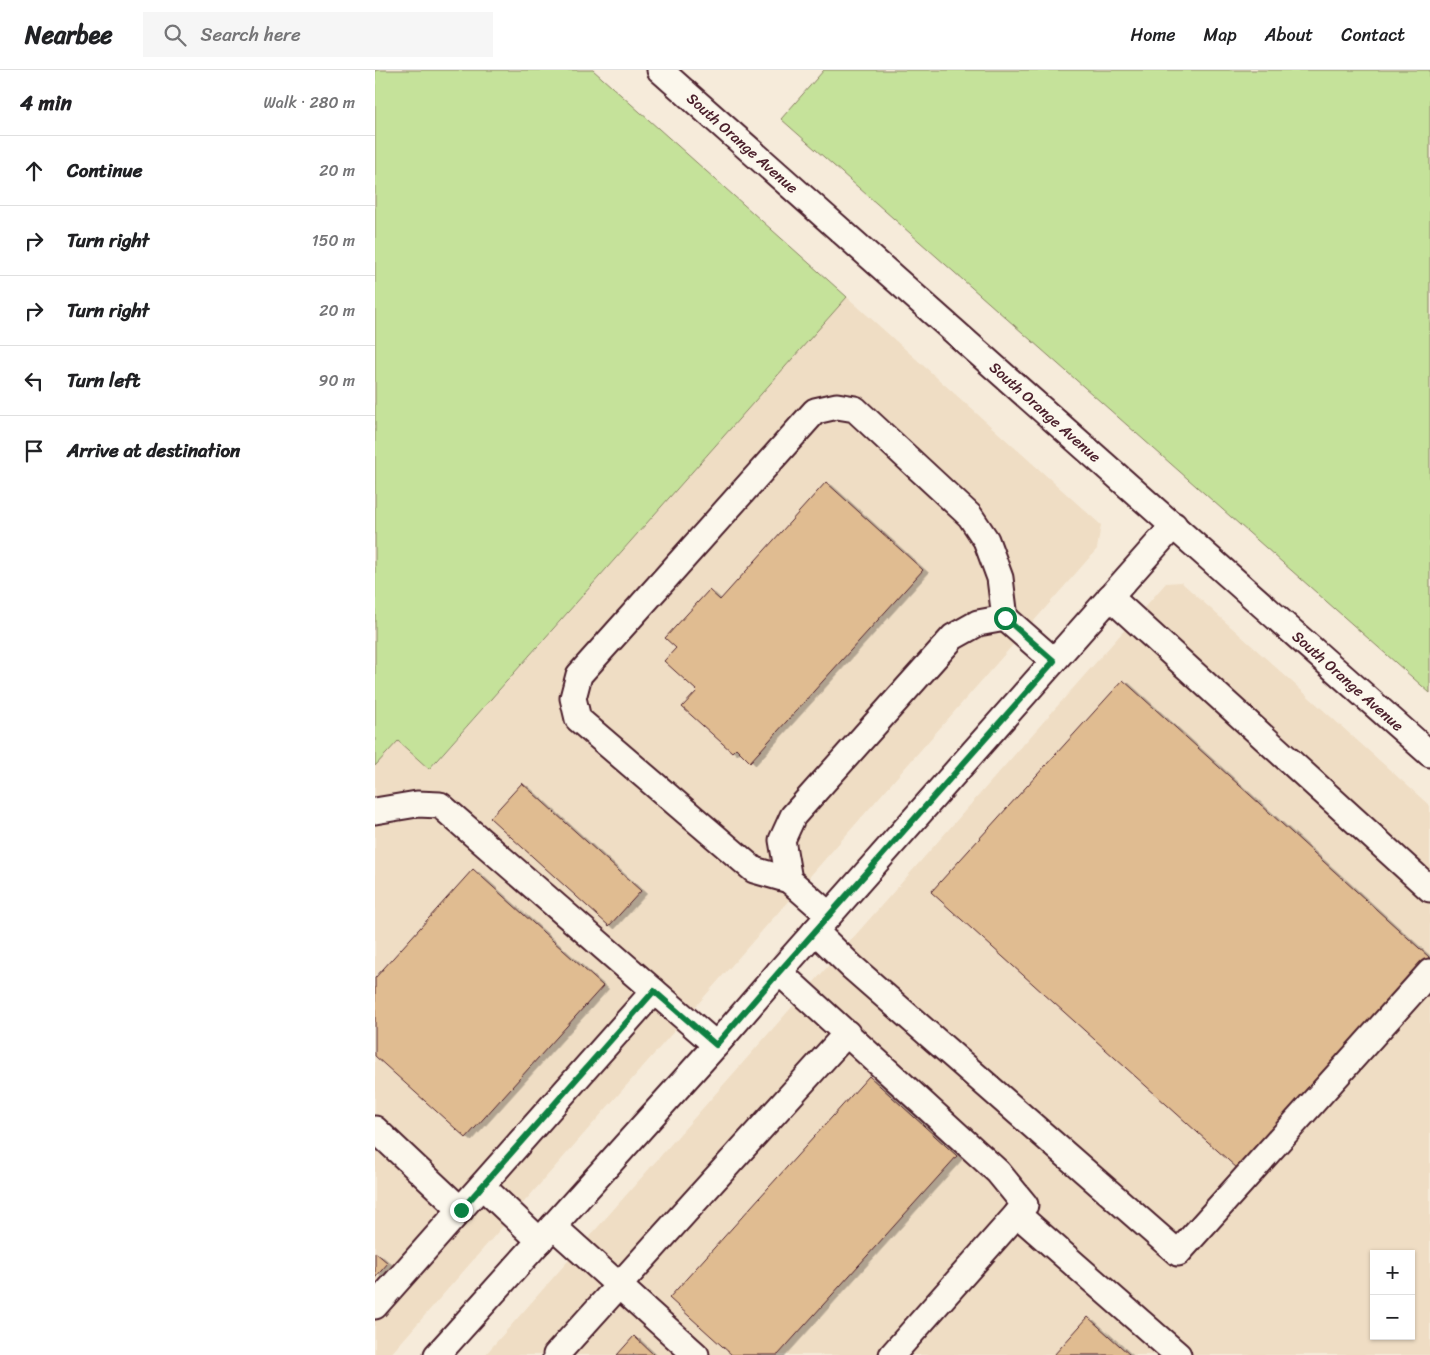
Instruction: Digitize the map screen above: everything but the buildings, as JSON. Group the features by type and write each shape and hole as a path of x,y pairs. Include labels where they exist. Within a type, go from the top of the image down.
{"street":[{"name":"South Orange Avenue","path":"660,70 1430,754"},
{"path":"789,880 754,870 578,720 573,698 579,675 815,411 837,406 855,409 970,516 985,540 1000,578 1005,618 1054,661"},
{"path":"437,1355 716,1045 1174,526"},
{"path":"1110,597 1430,889"},
{"path":"1005,618 978,623 953,637 793,816 782,840 789,880 822,923 852,967 1178,1253 1430,972"},
{"path":"375,811 417,804 440,805 716,1045"},
{"path":"779,972 998,1172 1025,1205 892,1355"},
{"path":"375,1306 654,991"},
{"path":"556,1355 847,1033"},
{"path":"375,1129 461,1210"},
{"path":"481,1186 618,1285 696,1355"},
{"path":"1017,1214 1178,1355"}],"shaded area":[{"path":"847,297 1101,525 1097,549 390,1355 375,1355 375,766 398,741 430,769"},
{"path":"1181,582 1430,806 1430,1355 485,1355 1166,583"}],"green space":[{"path":"375,70 593,70 847,297 429,769 398,741 375,766"},
{"path":"824,70 1430,70 1430,693 781,119"}],"route":[{"path":"461,1210 654,991 716,1045 1054,661 1005,618"}]}
